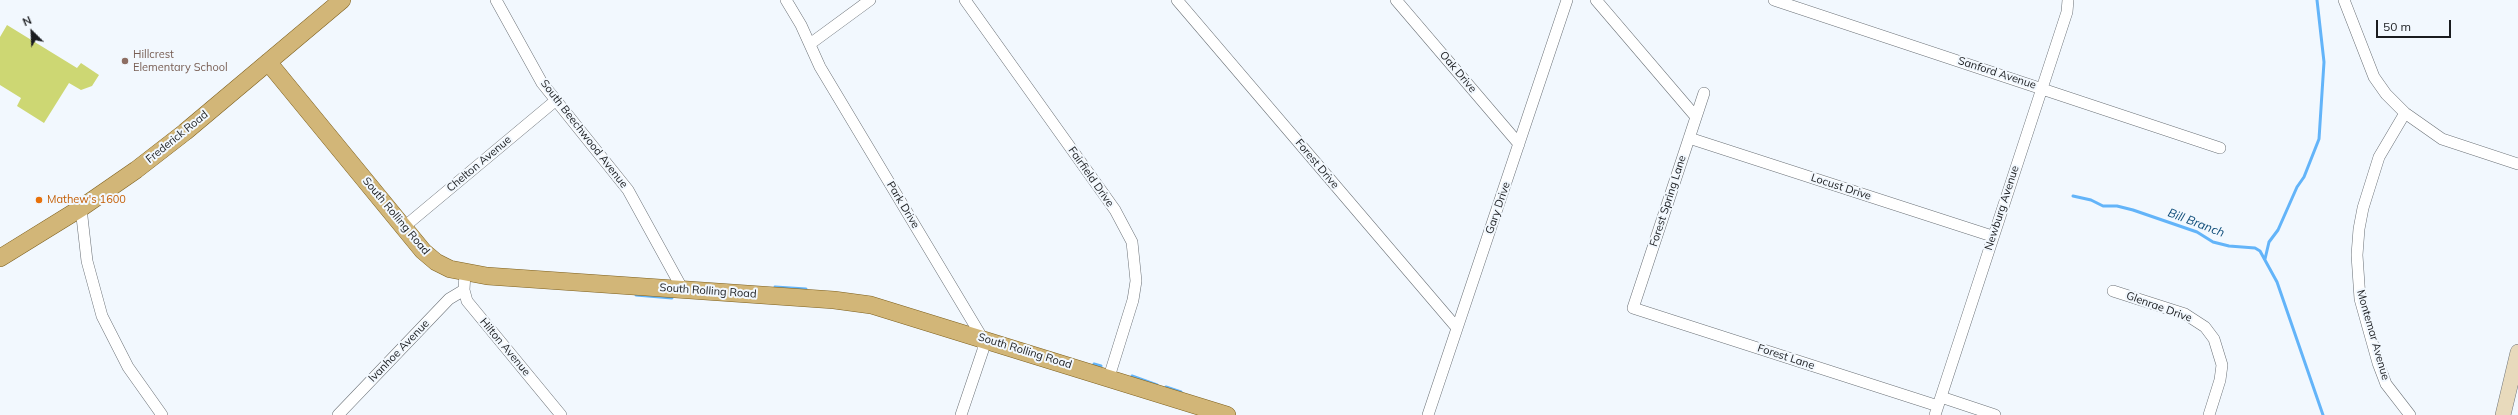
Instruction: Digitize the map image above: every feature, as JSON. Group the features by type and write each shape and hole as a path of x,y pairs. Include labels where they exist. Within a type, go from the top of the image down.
{"main road":[{"name":"Frederick Road","path":"0,258 81,208 185,132 342,0"},
{"name":"South Rolling Road","path":"268,62 423,251 436,262 465,273 858,303 983,338 1227,415"},
{"path":"2503,415 2518,352"}],"street":[{"name":"South Beechwood Avenue","path":"496,0 542,83 628,190 683,290"},
{"name":"Park Drive","path":"786,0 810,44 824,74 983,338"},
{"path":"810,44 870,0"},
{"name":"Fairfield Drive","path":"965,0 1115,210 1132,242 1136,262 1134,294 1109,377"},
{"name":"Forest Drive","path":"1177,0 1457,328"},
{"name":"Oak Drive","path":"1396,0 1519,144"},
{"name":"Gary Drive","path":"1428,415 1567,0"},
{"path":"1596,0 1696,117"},
{"name":"Sanford Avenue","path":"1774,0 2220,148"},
{"name":"Newburg Avenue","path":"1938,406 1992,236 2067,12 2068,0"},
{"path":"2344,0 2374,77 2386,94 2405,113 2442,139 2518,164"},
{"name":"Forest Spring Lane","path":"1633,308 1704,93"},
{"name":"Chelton Avenue","path":"404,227 555,101"},
{"name":"Montemar Avenue","path":"2405,113 2379,157 2358,229 2357,255 2360,299 2378,363 2386,384 2410,415"},
{"name":"Locust Drive","path":"1689,138 1992,236"},
{"path":"81,208 87,261 102,316 128,367 162,415"},
{"name":"Hilton Avenue","path":"465,273 464,290 467,301 562,415"},
{"name":"Ivanhoe Avenue","path":"338,415 449,299 464,290"},
{"name":"Glenrae Drive","path":"2113,291 2185,314 2205,327 2214,339 2222,365 2220,380 2209,415"},
{"name":"Forest Lane","path":"1633,308 1938,406 1995,415"},
{"path":"961,415 983,350 983,338"}],"green space":[{"path":"7,25 77,68 81,63 99,75 92,86 81,90 69,83 44,123 17,106 21,98 0,85 0,37"}],"waterway":[{"path":"2265,259 2269,242 2278,230 2297,187 2304,177 2319,139 2324,62 2317,0"},
{"name":"Bill Branch","path":"2073,196 2091,200 2103,206 2117,206 2133,210 2197,232 2213,242 2229,246 2255,248 2260,251 2277,282 2323,415"},
{"path":"775,287 806,289"},
{"path":"636,295 672,298"},
{"path":"1094,364 1101,366"},
{"path":"1132,376 1157,385"},
{"path":"1166,387 1181,392"}],"place":[{"name":"Hillcrest Elementary School","path":"125,61"},
{"name":"Mathew's 1600","path":"39,200"}]}
